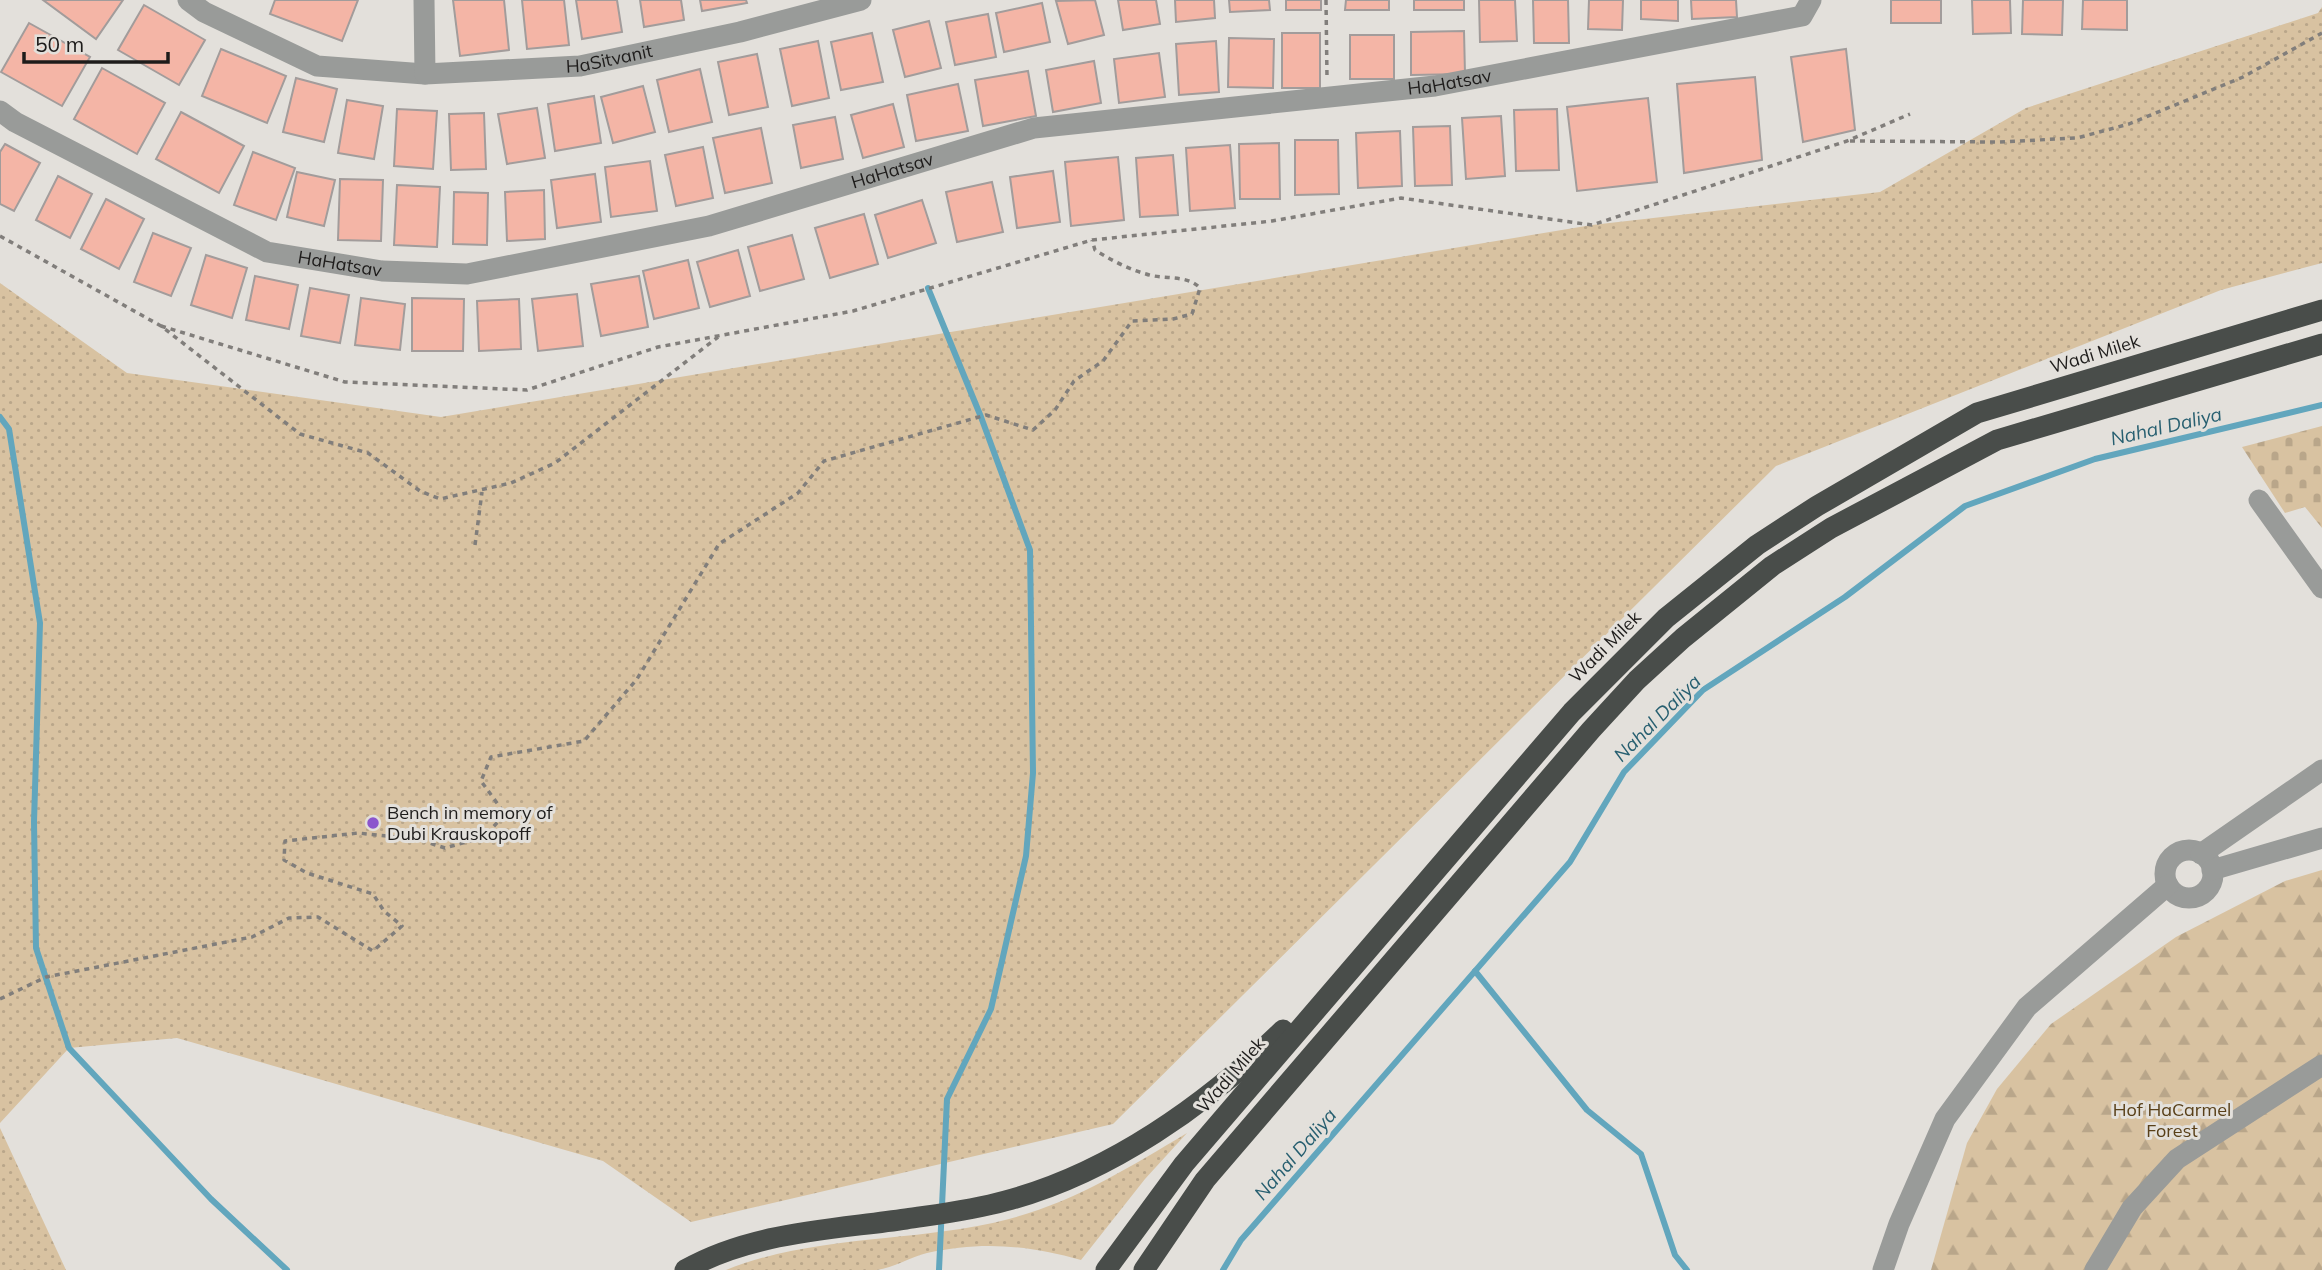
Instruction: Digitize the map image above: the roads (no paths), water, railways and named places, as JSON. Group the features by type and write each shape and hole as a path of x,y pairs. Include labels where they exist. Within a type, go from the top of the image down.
{"highway":[{"name":"Wadi Milek","path":"1105,1270 1184,1164 1619,662 1666,618 1767,538 1977,413 2322,310"},
{"path":"1143,1270 1205,1180 1591,730 1637,680 1745,588 1831,528 1997,440 2322,344"},
{"path":"685,1270 724,1251 762,1240 1005,1202 1087,1171 1159,1128 1229,1077 1269,1044 1384,931"}],"street":[{"path":"188,0 204,12 317,66 425,74 424,0"},
{"name":"HaSitvanit","path":"425,74 580,66 740,32 862,0"},
{"name":"HaHatsav","path":"0,111 15,122 268,252 382,271 467,274 709,226 1034,128 1435,86 1802,16 1811,0"},
{"path":"2259,500 2322,588"},
{"path":"2206,862 2322,770"},
{"path":"2206,862 2210,884 2200,895 2185,897 2168,885 2165,870 2172,857 2186,850 2206,862 2322,838"},
{"path":"1882,1270 1945,1119 2027,1007 2168,885"},
{"path":"2095,1270 2133,1208 2177,1159 2322,1065"}],"waterway":[{"path":"928,288 981,417 1030,550 1033,773 1026,856 991,1009 947,1099 939,1270"},
{"name":"Nahal Daliya","path":"1223,1270 1241,1240 1570,862 1624,772 1703,690 1845,597 1965,506 2095,459 2322,405"},
{"path":"0,417 9,429 40,623 34,822 36,948 69,1048 211,1199 287,1270"},
{"path":"1475,971 1587,1110 1641,1154 1675,1255 1687,1270"}],"place":[{"name":"Bench in memory of Dubi Krauskopoff","path":"373,823"}],"park label":[{"name":"Hof HaCarmel Forest","path":"2172,1120"}]}
